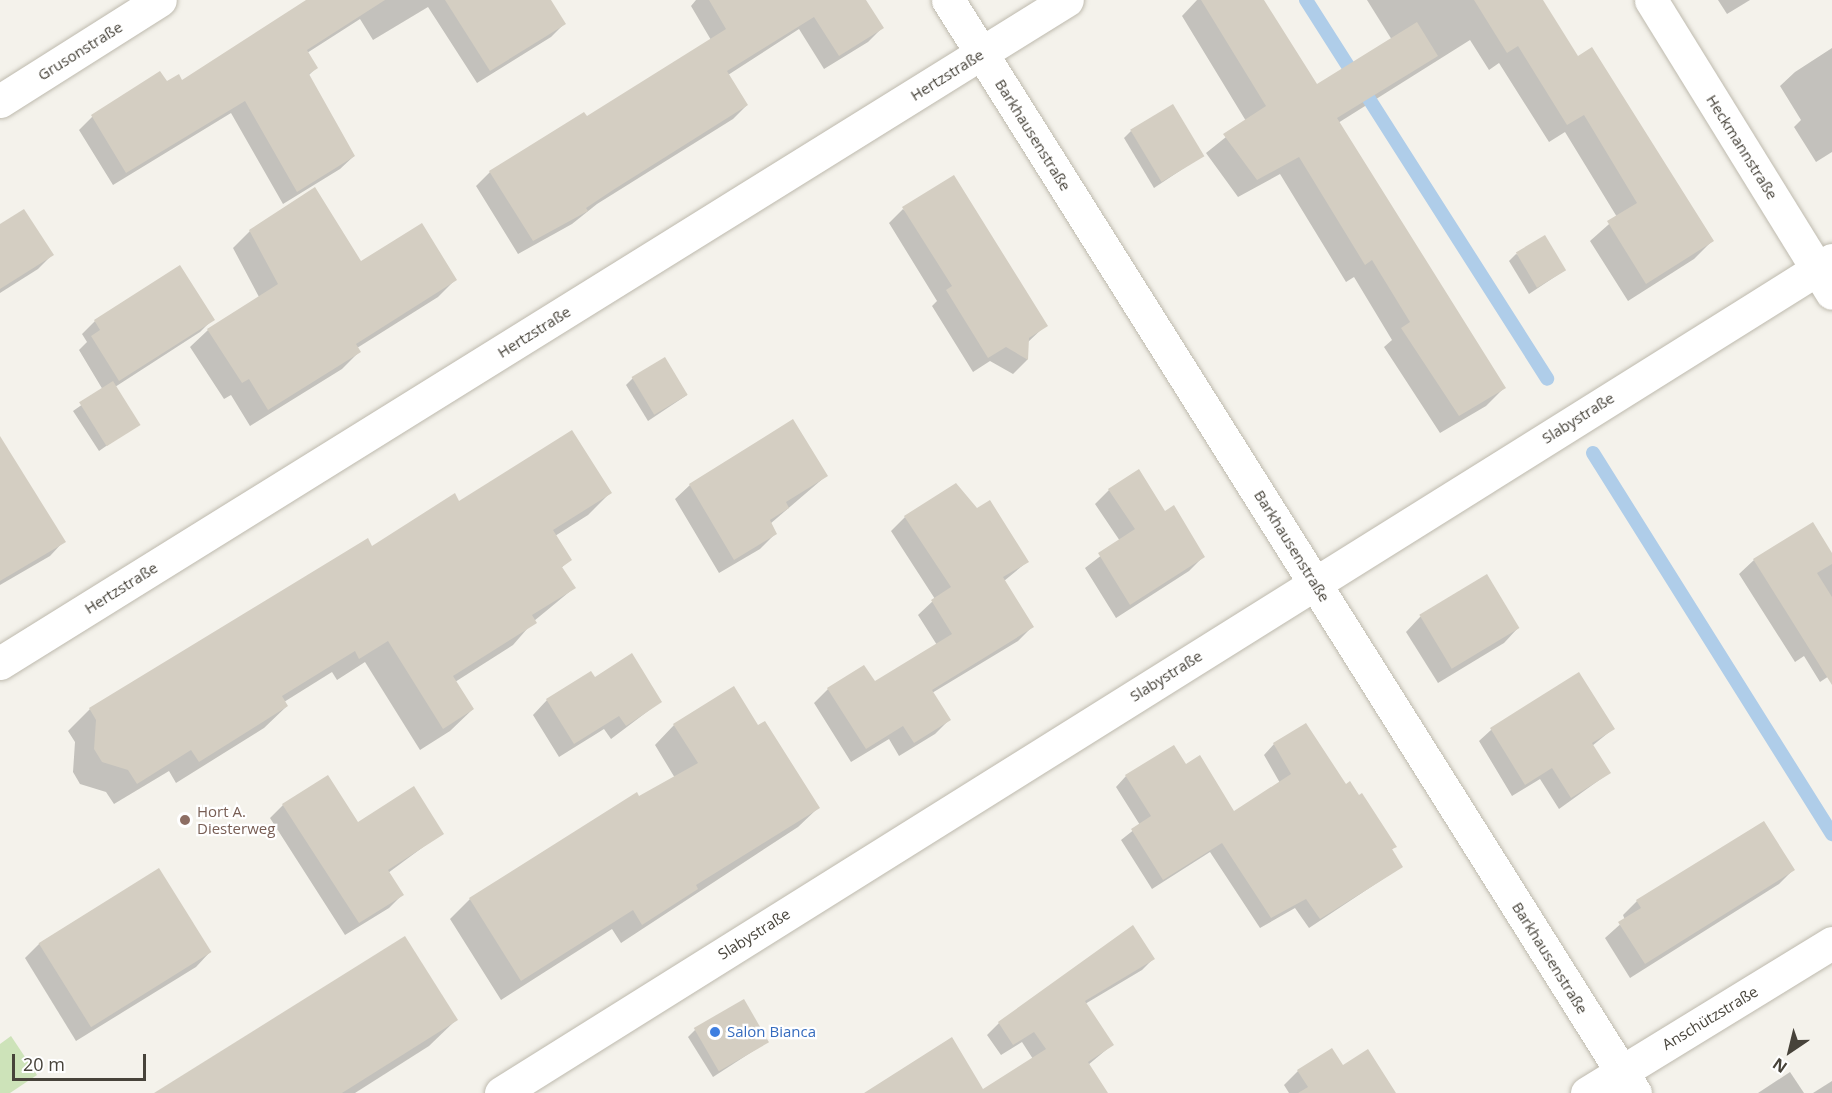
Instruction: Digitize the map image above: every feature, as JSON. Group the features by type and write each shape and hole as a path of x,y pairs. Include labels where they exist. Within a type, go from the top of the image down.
{"street":[{"name":"Grusonstraße","path":"0,101 160,0"},
{"name":"Barkhausenstraße","path":"948,0 1628,1082"},
{"name":"Hertzstraße","path":"0,663 1067,0"},
{"name":"Heckmannstraße","path":"1652,0 1827,274"},
{"name":"Slabystraße","path":"501,1093 1315,582 1827,274"},
{"name":"Anschützstraße","path":"1587,1093 1628,1082 1832,943"}],"green space":[{"path":"11,1036 37,1075 10,1093 0,1093 0,1044"}],"building":[{"path":"306,0 385,0 307,50 318,68 309,74 355,156 297,192 245,101 126,173 91,115 160,71 167,81 179,74 182,80"},
{"path":"445,0 551,0 566,24 490,71"},
{"path":"709,0 866,0 884,28 839,56 814,17 727,71 748,105 613,190 586,208 588,211 533,241 489,171 584,112 587,116 726,29"},
{"path":"1201,0 1264,0 1317,84 1417,22 1438,56 1337,118 1506,388 1459,416 1401,328 1410,322 1372,260 1365,265 1299,157 1257,180 1223,134 1266,106"},
{"path":"1474,0 1543,0 1578,56 1592,47 1714,241 1646,284 1607,221 1637,203 1584,115 1567,125 1518,46 1507,53"},
{"path":"1173,104 1204,156 1162,182 1130,130"},
{"path":"954,175 1048,326 1029,338 1028,360 1006,347 988,358 946,290 952,286 902,207"},
{"path":"315,187 361,261 422,223 457,280 356,344 361,352 268,410 249,379 242,383 207,329 278,284 249,230"},
{"path":"24,209 54,255 0,289 0,224"},
{"path":"1545,235 1566,270 1537,288 1516,253"},
{"path":"180,265 215,320 119,381 91,336 100,330 94,320"},
{"path":"665,357 688,395 654,415 632,377"},
{"path":"113,381 141,425 107,446 79,402"},
{"path":"793,419 828,476 786,502 789,508 770,520 777,534 734,560 689,484"},
{"path":"572,430 612,493 553,530 572,560 562,567 576,588 532,615 537,623 453,676 474,709 443,729 388,641 359,659 355,651 282,696 288,706 199,762 191,750 137,784 128,770 102,762 94,749 96,720 89,708 368,538 372,546 455,493 459,501"},
{"path":"0,436 66,542 0,581"},
{"path":"1139,469 1165,511 1174,505 1205,557 1130,605 1098,553 1135,529 1108,489"},
{"path":"956,483 977,508 990,500 1029,562 1003,577 1034,627 932,690 951,720 914,743 903,726 866,749 827,688 864,665 875,681 952,634 931,600 951,587 904,516"},
{"path":"1813,522 1832,553 1832,564 1817,573 1832,597 1832,685 1753,559"},
{"path":"1487,574 1519,628 1452,669 1419,615"},
{"path":"632,653 662,702 626,726 619,716 574,744 546,699 591,671 595,677"},
{"path":"1579,672 1615,729 1592,743 1611,773 1571,798 1552,768 1525,785 1490,728"},
{"path":"734,686 758,725 765,721 820,808 696,885 698,889 642,925 633,910 521,981 469,898 637,792 639,796 698,763 673,724"},
{"path":"1306,723 1346,784 1350,781 1359,795 1362,793 1397,847 1392,849 1403,867 1320,919 1306,899 1271,918 1222,843 1163,880 1131,829 1151,816 1125,775 1174,745 1186,764 1200,755 1234,811 1291,774 1273,743"},
{"path":"328,775 358,822 414,786 444,834 388,870 404,895 359,923 282,804"},
{"path":"1764,821 1795,870 1645,964 1618,922 1641,908 1636,900"},
{"path":"159,868 211,952 91,1027 39,943"},
{"path":"1133,925 1155,959 1085,1001 1114,1045 1088,1062 1108,1093 864,1093 952,1037 983,1089 1046,1049 1034,1032 1013,1045 998,1022"},
{"path":"405,936 458,1020 342,1093 154,1093"},
{"path":"744,999 769,1042 719,1071 694,1028"},
{"path":"1332,1048 1343,1065 1368,1049 1396,1093 1298,1093 1308,1087 1297,1070"}],"waterway":[{"path":"1306,0 1547,379"},
{"path":"1593,453 1832,834"}],"place":[{"name":"Hort A. Diesterweg","path":"185,820"},
{"name":"Salon Bianca","path":"715,1032"}]}
